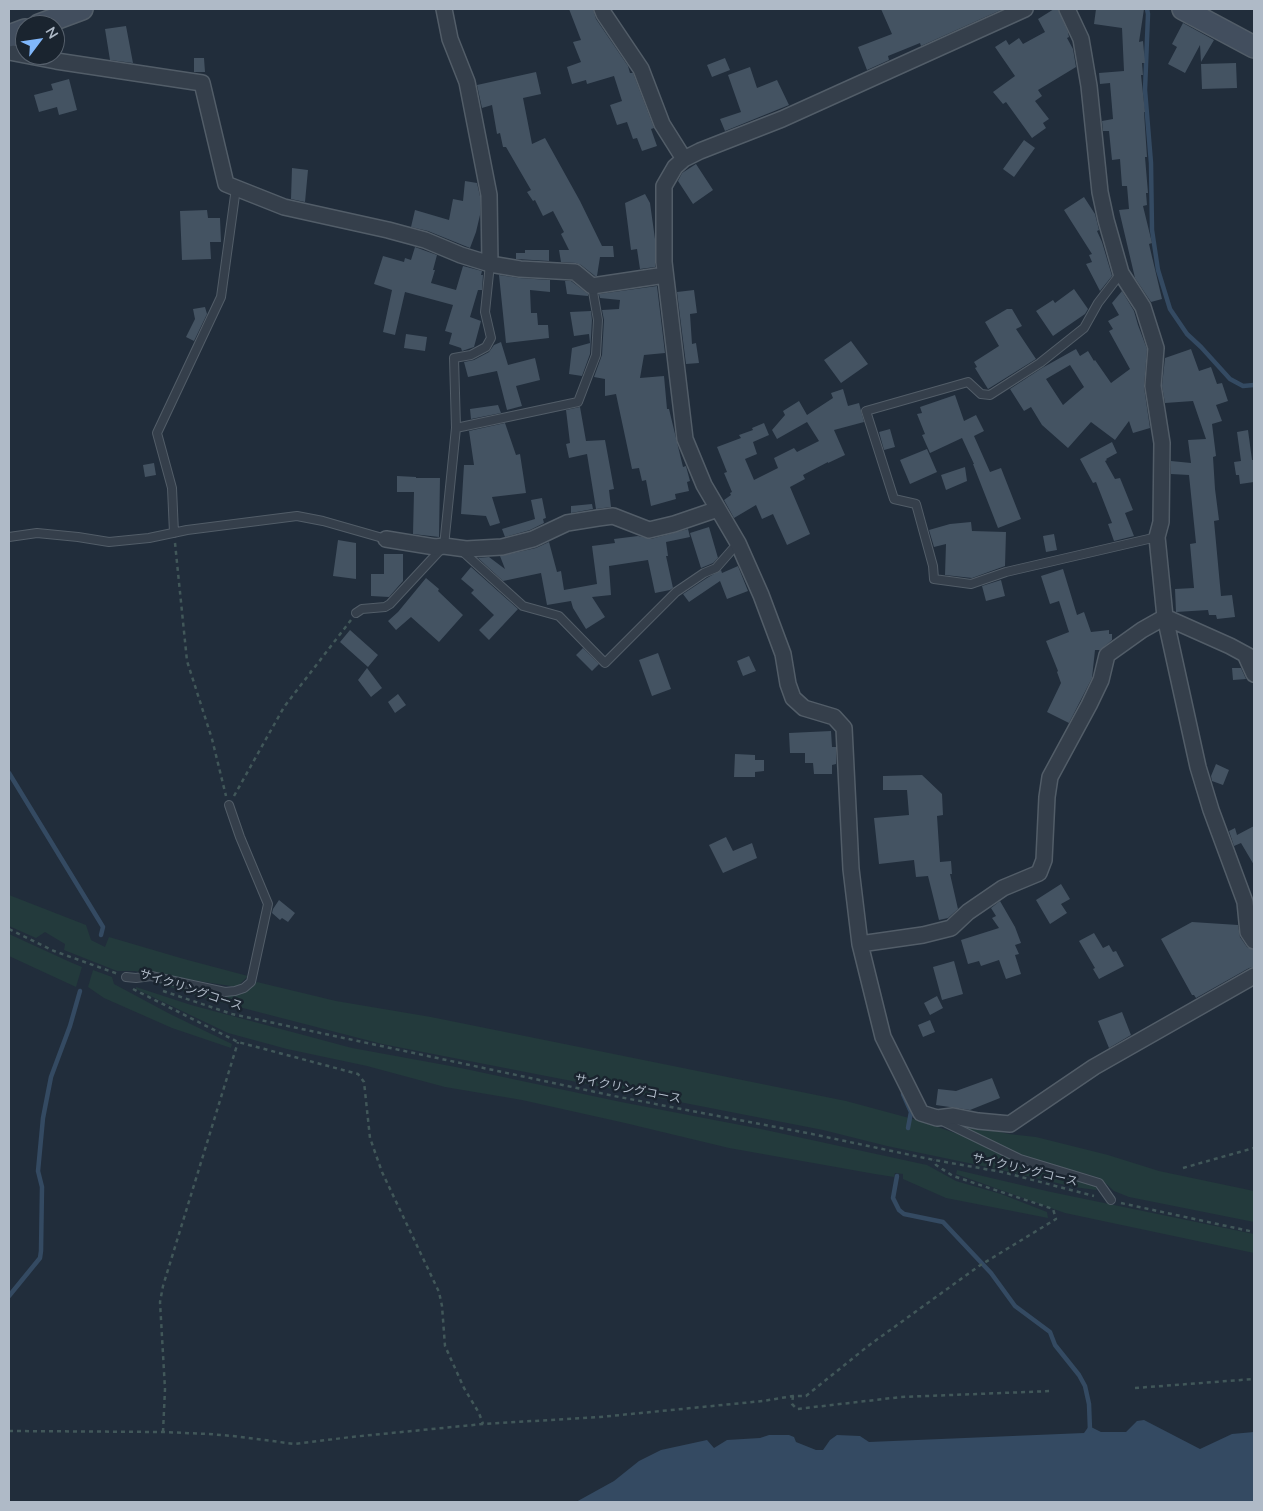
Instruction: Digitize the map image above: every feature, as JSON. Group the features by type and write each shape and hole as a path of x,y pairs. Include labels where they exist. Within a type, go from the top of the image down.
{"main road":[{"path":"65,15 82,9"},
{"path":"1183,9 1254,47"}],"street":[{"path":"444,9 450,39 466,82 489,195 490,264"},
{"path":"602,9 640,69 662,124 684,159"},
{"path":"1025,9 782,119 700,151 684,159 674,167 664,186 665,275 685,439 704,485 738,543 761,595 783,654 788,684 793,698 804,708 834,717 844,728 851,869 860,944 883,1037 920,1113 936,1118 953,1116 978,1122 1010,1124 1094,1067 1254,976"},
{"path":"1067,9 1081,39 1089,86 1100,192 1106,220 1121,273 1143,307 1156,348 1153,386 1162,443 1161,522 1157,537 1165,617 1198,767 1211,810 1245,902 1248,932 1254,941"},
{"path":"9,52 202,83 226,184 284,207 416,238 461,256 490,264 520,269 575,272 592,286 665,275"},
{"path":"386,539 460,549 502,547 533,539 567,523 613,516 649,530 674,524 718,509"},
{"path":"1165,617 1250,656 1254,674"},
{"path":"860,944 951,928 968,912 1003,888 1039,873 1044,860 1046,797 1050,777 1101,680 1107,655 1142,630 1165,617"}],"lane":[{"path":"174,533 172,488 157,433 221,297 236,188"},
{"path":"356,613 362,609 385,607 390,604 444,546 456,428 454,358 471,355 486,347 491,338 485,312 490,264"},
{"path":"1121,273 1098,302 1084,328 1040,363 990,395 981,394 968,382 866,411 894,499 916,504 933,566 934,579 971,584 1006,572 1157,537"},
{"path":"456,428 578,402 596,355 598,320 592,286"},
{"path":"9,537 37,533 78,536 109,542 149,538 297,516 323,521 386,539"},
{"path":"460,549 523,606 559,616 605,663 676,592 704,573 716,568 738,543"},
{"path":"126,977 151,976 225,992 244,988 251,982 268,904 240,838 229,805"},
{"path":"936,1118 1020,1159 1099,1183 1111,1200"}],"path":[{"path":"174,533 187,661 212,739 229,805"},
{"path":"229,805 284,707 356,613"},
{"name":"サイクリングコース","path":"9,929 54,951 126,977"},
{"path":"126,977 126,986 238,1042 358,1074 364,1082 370,1138 382,1172 439,1292 445,1346 483,1424"},
{"name":"サイクリングコース","path":"164,991 232,1014 614,1096 1002,1172 1111,1200 1254,1232"},
{"path":"163,1432 165,1389 160,1302 163,1286 238,1042"},
{"path":"1183,1168 1254,1148"},
{"path":"9,1431 163,1432 233,1436 295,1444 483,1424 600,1417 806,1396 868,1346 979,1266 1056,1219 1053,1209 953,1176 936,1164 934,1160"},
{"path":"1135,1388 1254,1379"},
{"path":"794,1396 792,1404 797,1409 901,1397 1052,1391"}],"green space":[{"path":"9,895 86,925 91,940 105,947 109,937 248,976 237,987 134,971 117,971 64,950 65,944 45,932 36,938 9,926"},
{"path":"9,934 82,967 76,987 9,956"},
{"path":"93,970 112,977 114,984 232,1044 231,1048 172,1028 104,998 88,987"},
{"path":"155,978 243,991 257,982 336,1001 431,1017 846,1101 924,1122 1098,1187 1096,1190 1074,1187 823,1130 382,1044 208,999 154,982"},
{"path":"136,987 191,1005 352,1048 456,1067 761,1129 927,1165 956,1181 1001,1194 1047,1212 1048,1218 946,1198 903,1179 903,1174 895,1173 894,1177 729,1148 522,1100 445,1087 367,1066 287,1049 228,1033 136,989"},
{"path":"951,1121 1009,1134 1036,1137 1108,1155 1159,1171 1254,1191 1254,1222 1129,1197 1114,1191 1100,1178 1023,1156"},
{"path":"957,1170 1051,1192 1254,1234 1254,1253 1065,1213 956,1174"}],"water":[{"path":"1144,1420 1200,1449 1232,1434 1254,1432 1254,1502 576,1502 614,1481 639,1461 661,1450 707,1440 714,1448 727,1440 760,1438 769,1435 789,1435 794,1437 796,1442 816,1450 823,1450 830,1440 837,1435 860,1436 869,1442 1084,1433 1089,1426 1101,1432 1126,1432 1137,1421"}],"building":[{"path":"569,9 593,9 596,19 628,66 630,73 633,73 654,128 651,129 657,146 642,151 637,138 633,139 627,122 617,125 610,105 622,101 614,76 587,84 586,80 572,84 567,67 581,62 573,42 581,40"},
{"path":"881,9 1003,9 921,46 920,43 888,56 889,60 867,70 858,47 892,34"},
{"path":"1054,9 1058,9 1068,32 1069,37 1067,38 1073,49 1076,67 1038,90 1042,96 1035,101 1049,119 1043,123 1046,128 1032,138 1006,102 1003,104 993,92 1015,76 995,47 1006,40 1009,45 1019,38 1023,44 1045,32 1038,19"},
{"path":"1096,9 1144,9 1139,42 1143,41 1145,63 1142,63 1143,75 1141,75 1145,112 1147,157 1145,157 1148,193 1146,193 1147,205 1143,206 1152,243 1149,244 1162,299 1151,302 1135,278 1119,210 1129,209 1127,186 1122,186 1120,159 1112,160 1109,131 1103,131 1102,121 1113,119 1110,83 1100,84 1099,73 1124,71 1122,28 1094,24"},
{"path":"1183,23 1214,40 1201,62 1200,45 1185,73 1168,64 1177,47 1172,44"},
{"path":"126,26 133,63 110,60 105,29"},
{"path":"194,58 204,58 205,72 194,72"},
{"path":"725,58 730,70 712,77 707,65"},
{"path":"1236,63 1237,88 1202,89 1201,64"},
{"path":"750,67 757,88 777,80 789,105 725,131 720,119 741,112 728,75"},
{"path":"536,72 541,94 523,98 532,144 545,138 580,201 602,246 613,246 614,257 600,257 597,276 576,263 561,262 559,250 569,250 561,234 564,232 553,211 543,216 535,200 533,201 527,192 531,190 506,147 503,147 500,133 497,134 492,105 482,108 477,85"},
{"path":"69,79 77,110 59,115 57,107 39,112 34,95 53,90 51,84"},
{"path":"1024,140 1035,148 1014,177 1003,169"},
{"path":"696,164 713,190 693,204 678,181 682,173"},
{"path":"292,168 308,170 305,202 291,199"},
{"path":"465,181 477,183 480,196 480,215 470,248 428,231 411,227 415,210 449,220 453,199 463,201"},
{"path":"645,194 650,203 655,239 655,267 640,269 637,249 631,250 625,203"},
{"path":"1084,197 1095,214 1099,230 1097,231 1112,276 1100,291 1086,264 1092,262 1089,255 1092,254 1064,210"},
{"path":"207,210 208,218 220,218 221,242 210,242 211,259 182,260 180,211"},
{"path":"415,247 437,255 431,283 456,290 463,266 482,271 482,290 478,290 470,317 481,321 474,347 462,351 461,348 449,344 452,333 445,331 453,305 405,292 395,335 383,332 392,290 374,284 383,256 404,262 405,258 411,260"},
{"path":"525,250 549,250 549,261 516,259 516,253 525,253"},
{"path":"499,275 550,280 550,292 530,290 531,313 537,313 538,325 548,325 549,338 506,343"},
{"path":"565,281 571,281 588,296 567,294"},
{"path":"657,286 665,353 644,355 640,378 664,376 667,409 669,409 683,467 686,466 690,481 687,482 689,491 675,494 676,499 651,506 646,480 642,481 639,468 632,469 616,394 605,396 605,379 594,377 602,355 604,320 602,310 619,309 620,300 600,298 599,294"},
{"path":"1074,289 1088,309 1085,314 1053,336 1036,311 1053,300 1055,303"},
{"path":"694,290 697,313 690,314 692,344 696,343 699,363 686,364 677,292"},
{"path":"1122,291 1134,311 1147,349 1144,387 1150,428 1133,433 1129,421 1115,440 1091,422 1068,448 1042,425 1031,407 1024,411 1010,389 1076,349 1080,356 1088,351 1111,383 1130,369 1109,331 1113,329 1108,321 1119,315 1112,303","holes":["1070,365 1084,387 1063,405 1046,379"]},
{"path":"205,307 207,314 194,341 186,337 195,319 193,309"},
{"path":"1007,309 1012,309 1022,326 1016,329 1036,359 988,389 975,368 977,367 974,362 999,346 985,322"},
{"path":"591,311 590,354 582,376 569,374 572,348 590,343 589,334 574,336 570,312"},
{"path":"406,334 427,337 425,351 404,348"},
{"path":"851,341 868,364 841,383 824,360"},
{"path":"501,342 508,365 535,358 540,380 516,386 522,406 507,410 497,371 468,377 464,362 474,360 489,352 494,345"},
{"path":"1191,349 1199,371 1211,367 1217,384 1222,383 1228,401 1216,405 1222,421 1212,424 1216,456 1213,457 1215,489 1219,520 1214,521 1221,596 1232,595 1235,617 1217,619 1216,615 1209,615 1208,610 1176,612 1175,589 1194,588 1190,544 1196,543 1189,475 1171,474 1171,461 1191,463 1188,440 1206,439 1193,401 1165,403 1162,386 1165,358"},
{"path":"843,389 848,406 859,403 864,422 834,430 845,455 803,475 805,479 790,487 810,534 787,545 773,514 762,519 756,505 734,518 724,500 732,492 724,473 727,472 717,447 741,438 739,435 753,430 752,428 764,423 769,435 753,442 757,454 745,459 754,480 778,468 774,458 794,448 797,452 819,441 807,422 777,439 772,430 785,415 783,411 799,401 807,415 833,398 831,393"},
{"path":"955,395 964,421 976,415 984,431 974,436 990,472 1001,468 1021,519 998,528 962,438 930,453 922,435 925,434 917,414 922,413 920,407"},
{"path":"498,405 501,413 471,419 470,409"},
{"path":"580,407 586,441 605,440 614,489 609,490 611,507 596,509 587,454 569,458 566,444 570,443 566,410"},
{"path":"505,423 516,455 520,454 526,493 492,497 500,523 490,526 486,516 461,514 464,465 474,465 469,431"},
{"path":"890,429 895,447 884,450 879,432"},
{"path":"1248,430 1252,460 1254,460 1254,482 1240,484 1234,462 1241,461 1237,432"},
{"path":"1112,442 1117,453 1105,461 1115,479 1120,478 1133,510 1125,513 1134,536 1114,541 1108,524 1112,523 1096,482 1093,483 1080,459"},
{"path":"927,449 937,472 910,484 900,460"},
{"path":"154,463 156,475 145,477 143,465"},
{"path":"965,467 967,481 946,490 941,475"},
{"path":"397,476 440,478 439,537 413,534 414,492 397,492"},
{"path":"542,498 546,518 543,519 544,523 530,530 505,537 502,529 535,519 531,500"},
{"path":"592,504 593,509 571,513 571,506"},
{"path":"971,522 972,531 1006,532 1005,566 972,578 945,575 946,544 934,547 929,530 950,524"},
{"path":"709,527 718,558 713,563 701,568 690,533"},
{"path":"688,529 690,537 666,542 668,556 666,556 673,588 655,593 648,560 609,566 611,595 592,597 605,617 586,629 573,608 571,601 547,605 541,573 503,581 478,558 489,557 505,569 500,556 536,548 549,542 557,572 561,571 564,590 597,584 592,546 615,543 614,539 638,536 651,539"},
{"path":"1054,534 1057,550 1046,552 1043,536"},
{"path":"338,540 356,543 356,579 333,576"},
{"path":"384,554 403,554 403,581 389,597 371,596 371,574 384,574"},
{"path":"738,566 748,591 727,599 720,581 689,602 683,594 721,570 722,573"},
{"path":"471,567 518,609 489,640 479,630 494,615 471,593 474,590 461,579"},
{"path":"1063,569 1077,615 1084,612 1091,632 1109,630 1109,634 1112,634 1112,640 1100,650 1095,650 1092,678 1069,723 1047,712 1061,683 1046,641 1069,632 1059,601 1050,604 1041,576"},
{"path":"426,578 463,615 439,642 411,617 396,630 388,621 398,612"},
{"path":"1001,580 1005,596 986,601 982,586"},
{"path":"350,630 378,655 368,667 340,642"},
{"path":"583,648 599,664 592,671 576,655"},
{"path":"658,653 671,689 652,696 639,660"},
{"path":"749,656 756,671 743,676 737,661"},
{"path":"367,668 382,688 371,697 358,680"},
{"path":"1232,668 1241,668 1246,679 1233,680"},
{"path":"398,694 406,705 395,713 388,702"},
{"path":"831,731 832,747 836,747 836,764 832,765 832,774 814,774 813,763 805,763 805,753 790,753 789,733"},
{"path":"735,754 755,755 755,760 764,760 764,771 755,772 755,777 734,777"},
{"path":"1216,764 1229,770 1223,785 1212,781 1211,776"},
{"path":"922,775 942,794 943,815 937,816 940,862 951,861 952,874 950,874 958,909 948,918 939,920 928,876 916,877 914,860 879,864 874,818 909,815 907,790 883,790 883,776"},
{"path":"1254,826 1254,865 1241,843 1234,846 1229,831 1235,828 1237,835"},
{"path":"726,837 733,851 752,843 757,858 723,873 709,845"},
{"path":"1061,884 1070,899 1061,904 1067,913 1050,924 1036,900"},
{"path":"279,900 295,913 288,922 282,918 280,920 272,913"},
{"path":"1000,901 1015,927 1021,943 1015,945 1019,954 1015,955 1021,974 1006,979 999,960 981,966 979,961 968,964 961,940 999,928 992,918 996,916 991,908"},
{"path":"1192,922 1238,925 1240,937 1247,947 1254,950 1254,967 1196,998 1192,995 1161,939"},
{"path":"1094,933 1103,948 1109,945 1113,952 1116,951 1124,966 1099,979 1093,969 1095,968 1079,941"},
{"path":"954,961 963,994 942,1000 933,967"},
{"path":"937,996 943,1008 930,1015 924,1003"},
{"path":"1122,1012 1131,1035 1109,1048 1098,1021"},
{"path":"930,1020 935,1032 923,1037 918,1025"},
{"path":"992,1078 1000,1098 970,1110 936,1105 938,1089 956,1091"}],"waterway":[{"path":"1147,9 1145,90 1151,163 1152,230 1158,270 1170,309 1187,334 1230,379 1243,386 1254,385"},
{"path":"9,773 103,927 101,935"},
{"path":"9,1296 40,1258 42,1187 38,1171 43,1118 51,1077 70,1026 80,991"},
{"path":"903,1094 911,1112 908,1128"},
{"path":"897,1176 893,1198 899,1210 904,1214 943,1222 991,1273 1015,1306 1050,1332 1055,1345 1079,1375 1085,1386 1089,1404 1090,1430"}]}
